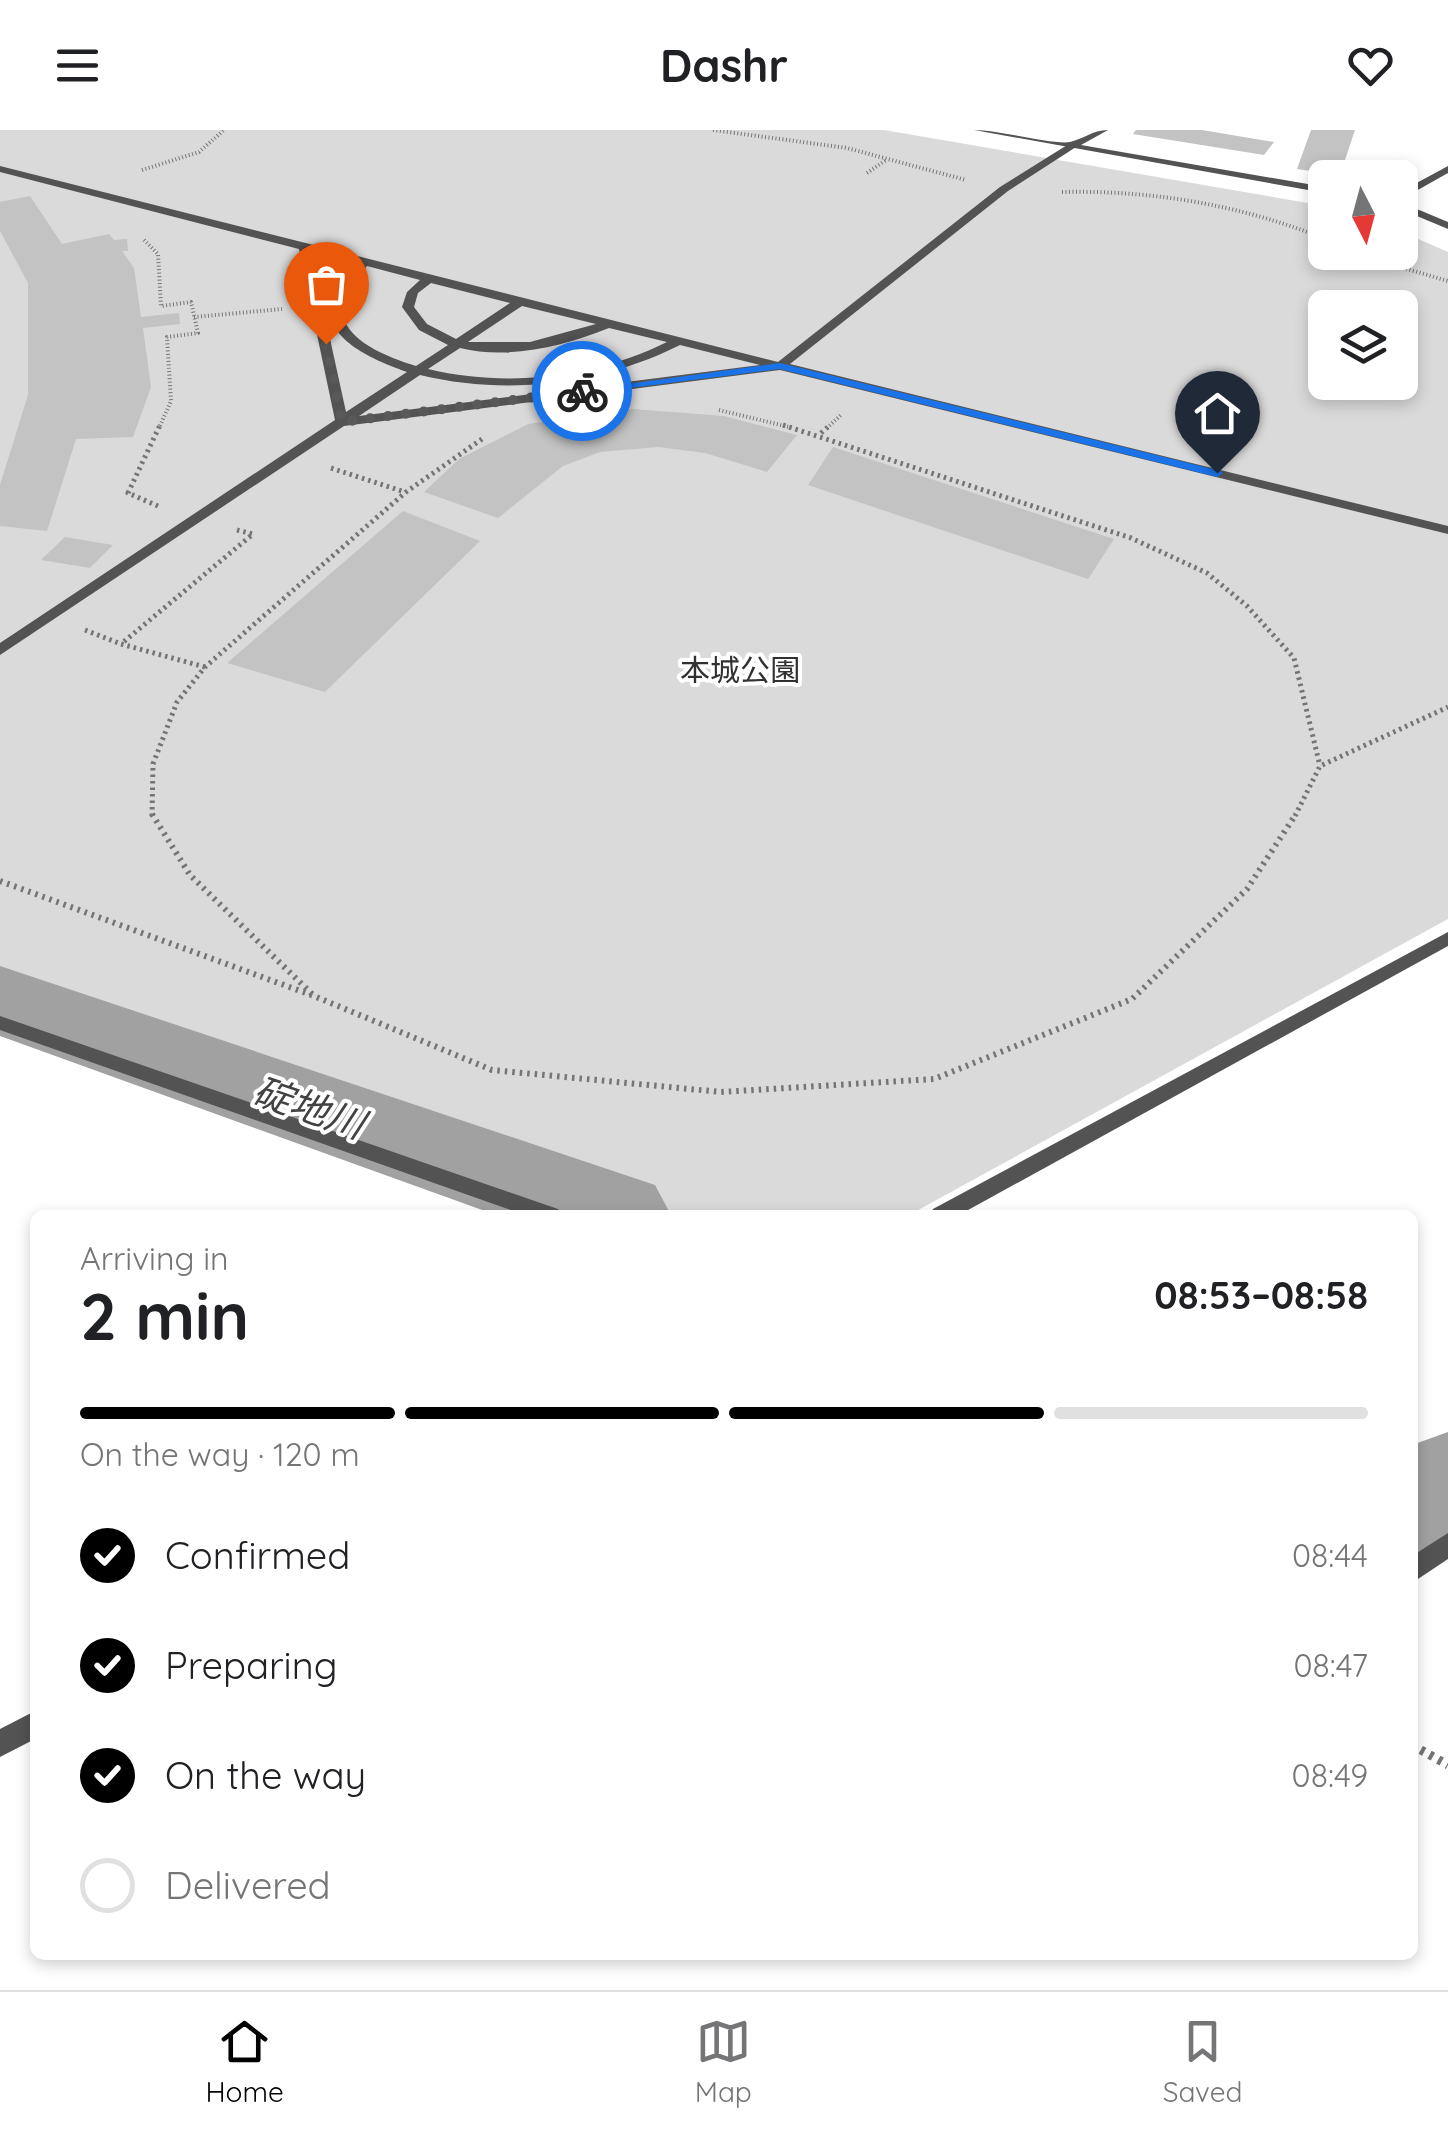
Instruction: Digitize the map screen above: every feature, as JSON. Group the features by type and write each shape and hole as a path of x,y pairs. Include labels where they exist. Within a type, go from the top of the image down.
{"street":[{"path":"978,130 1308,187"},
{"path":"342,422 780,366 1004,188 1103,130"},
{"path":"0,169 607,324 1448,530"},
{"path":"1418,186 1448,169"},
{"path":"1418,213 1448,226"},
{"path":"304,248 342,422"},
{"path":"364,263 346,278 336,296 334,313 342,330 384,360 418,372 462,379 560,378 646,358 678,341"},
{"path":"428,279 413,292 408,307 414,322 432,334 459,343 540,346 579,338 607,324"},
{"path":"0,650 520,302"},
{"path":"949,1210 1448,938"},
{"path":"0,1023 536,1210"},
{"path":"1418,1567 1448,1544"},
{"path":"0,1744 30,1727"}],"path":[{"path":"78,189 195,153 221,137 224,130"},
{"path":"867,173 887,159"},
{"path":"102,196 158,254 162,306 191,302 198,333 168,337 171,401 128,494 196,521 253,534 121,644 206,667"},
{"path":"1408,270 1448,282"},
{"path":"194,317 317,305"},
{"path":"0,881 314,996 492,1070 721,1092 934,1079 1132,998 1247,890 1305,800 1320,766 1294,658 1247,606 1207,573 1131,538 820,434 716,409"},
{"path":"314,996 190,874 152,817 153,764 176,702 206,667 406,492 478,440 497,433"},
{"path":"293,455 406,492"},
{"path":"1320,766 1448,706"},
{"path":"1418,1748 1448,1765"}],"green space":[{"name":"本城公園","path":"0,130 884,130 1308,203 1308,270 1418,270 1418,239 1448,252 1448,919 918,1210 639,1210 0,993"}],"building":[{"path":"1136,130 1202,130 1274,142 1264,155 1133,134"},
{"path":"1311,130 1355,130 1345,160 1308,160 1308,171 1297,169"},
{"path":"30,196 62,244 109,234 114,240 127,239 128,251 122,251 134,268 141,317 179,313 180,324 143,328 151,387 133,437 76,439 47,531 0,526 0,485 28,395 28,283 0,231 0,202"},
{"path":"633,409 724,416 797,435 767,472 705,453 658,447 600,452 563,466 498,518 424,492 459,459 528,424"},
{"path":"833,447 1114,539 1088,579 808,485"},
{"path":"403,511 480,541 325,692 227,663"},
{"path":"65,537 113,545 90,568 41,560"}],"waterway":[{"name":"碇地川","path":"0,1000 603,1210"},
{"name":"碇地川","path":"1418,1506 1448,1486"}],"way so far":[{"path":"326,344 342,422 582,391"}],"route":[{"path":"582,391 780,366 1217,473"}]}
